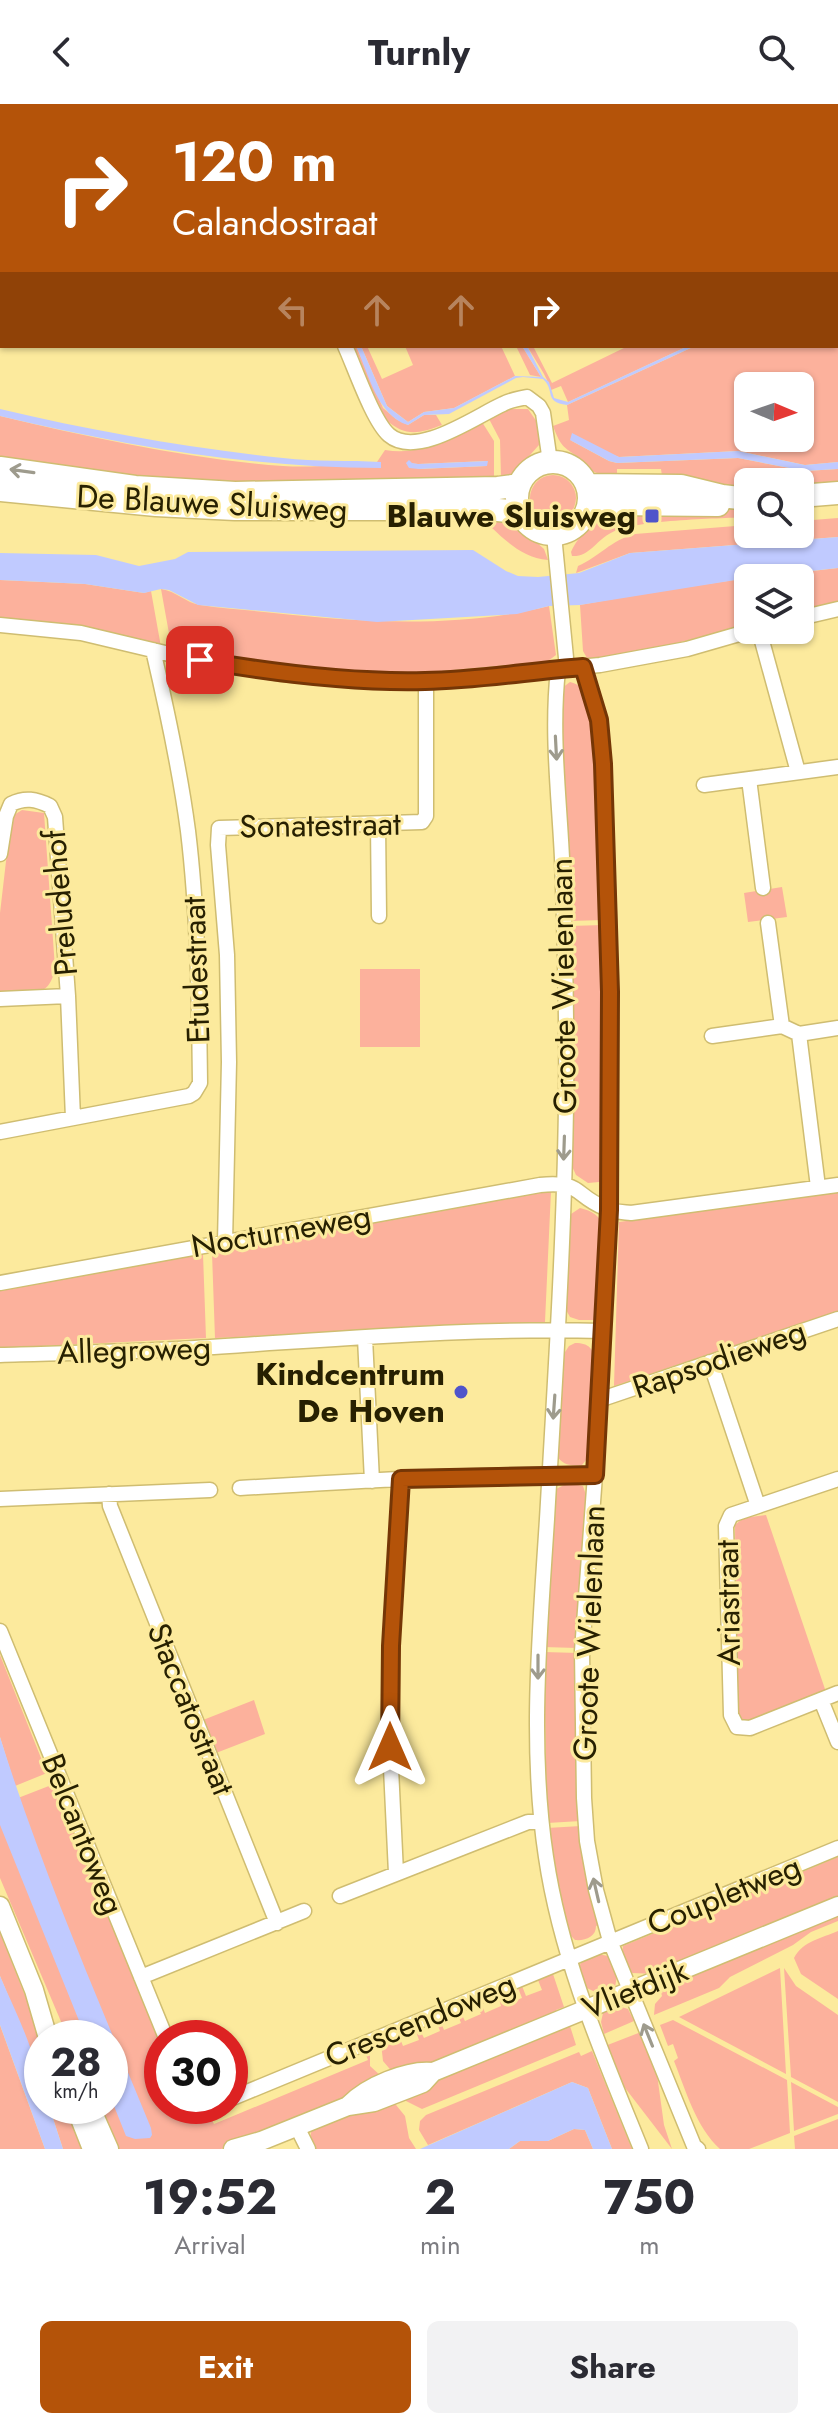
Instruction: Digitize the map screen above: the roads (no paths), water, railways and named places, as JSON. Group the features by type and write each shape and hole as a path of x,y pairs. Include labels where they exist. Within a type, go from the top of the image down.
{"main road":[{"path":"550,462 573,467 587,485 589,497 583,519 565,533 554,535 529,526 519,512 516,494 528,471 550,462"},
{"name":"De Blauwe Sluisweg","path":"0,468 135,487 235,493 498,488 519,485"},
{"path":"587,485 681,486 734,498"},
{"name":"De Blauwe Sluisweg","path":"0,490 235,509 487,509 519,512"},
{"path":"814,495 838,493"},
{"path":"588,509 611,504 714,505 734,502"}],"street":[{"path":"346,348 379,421 390,436 406,442 423,441 444,434 507,402 527,397 543,413 550,462"},
{"name":"Groote Wielenlaan","path":"554,535 564,640 555,727 564,938 566,1106 559,1330 538,1649 541,1822 568,1959 641,2149"},
{"path":"814,615 838,609"},
{"path":"0,625 81,633 182,657 282,674 354,680 426,681 583,667 687,649 734,636"},
{"path":"760,644 798,772"},
{"name":"Etudestraat","path":"0,1132 189,1096 200,1083 191,861 178,767 153,650"},
{"name":"Groote Wielenlaan","path":"583,667 599,720 605,793 610,992 609,1210 582,1651 587,1841 610,1941 694,2146 698,2149"},
{"name":"Sonatestraat","path":"219,828 422,822 426,816 426,681"},
{"path":"704,785 838,767"},
{"path":"749,779 763,888"},
{"name":"Preludehof","path":"0,854 11,804 21,799 38,800 50,806 55,817 73,1118"},
{"path":"378,824 379,916"},
{"name":"Etudestraat","path":"219,828 227,955 229,1062 225,1242"},
{"path":"768,923 782,1026"},
{"name":"Preludehof","path":"0,999 68,996"},
{"path":"712,1036 782,1026 799,1034 838,1028"},
{"path":"799,1034 818,1187"},
{"path":"563,1182 609,1210 631,1213 838,1185"},
{"name":"Nocturneweg","path":"0,1280 563,1182"},
{"name":"Rapsodieweg","path":"599,1400 838,1319"},
{"name":"Allegroweg","path":"0,1355 191,1349 559,1330 603,1331"},
{"path":"365,1338 372,1481"},
{"name":"Ariastraat","path":"710,1362 758,1506 731,1515 726,1526 731,1715 737,1727 750,1728 821,1700"},
{"path":"240,1488 401,1479 595,1475"},
{"path":"396,1873 390,1747 390,1656 401,1479"},
{"path":"758,1506 838,1479"},
{"path":"0,1499 210,1490"},
{"name":"Staccatostraat","path":"109,1494 110,1506 277,1923"},
{"name":"Belcantoweg","path":"0,1631 159,2020"},
{"path":"838,1693 821,1700 838,1742"},
{"path":"340,1896 528,1822 541,1822"},
{"name":"Coupletweg","path":"610,1941 838,1848"},
{"path":"0,1906 43,2020"},
{"name":"Vlietdijk","path":"233,2149 256,2145 348,2106 356,2097 379,2085 419,2071 433,2072 838,1906"},
{"path":"141,1977 304,1911"},
{"name":"Crescendoweg","path":"248,2092 610,1941"},
{"path":"34,1990 52,2020"},
{"path":"82,2124 92,2149"},
{"path":"98,2124 109,2149"},
{"path":"297,2127 308,2149"}],"water":[{"path":"357,348 362,348 387,406 408,422 424,412 454,408 515,376 541,377 523,348 528,348 543,377 549,382 554,398 568,402 684,348 691,348 567,405 552,399 543,379 523,377 449,414 424,415 408,425 388,413"},
{"path":"0,409 176,444 295,459 381,462 381,468 284,464 142,446 0,416"},
{"path":"572,433 619,457 734,451 805,465 838,462 838,469 790,468 738,458 617,463 570,440"},
{"path":"409,460 418,464 488,461 487,466 419,469 409,468 406,463"},
{"path":"838,537 838,568 814,571 814,564 734,564 734,580 580,605 549,606 517,614 377,622 198,605 161,589 144,593 85,584 0,580 0,553 96,555 139,566 175,559 188,552 473,550 518,576 538,577 579,573 630,553 734,545 734,548 814,548 814,539"},
{"path":"0,1737 52,1886 106,2020 79,2020 0,1825"},
{"path":"0,1976 24,2031 24,2091 0,2025"},
{"path":"128,2072 144,2111 144,2124 149,2124 152,2135 150,2138 135,2139 126,2136 121,2124 128,2124"},
{"path":"572,2082 588,2088 612,2149 593,2149 585,2130 574,2129 548,2141 520,2141 509,2149 420,2149"},
{"path":"36,2124 55,2124 63,2149 45,2149"}],"place":[{"name":"Blauwe Sluisweg","path":"652,516"},
{"name":"Kindcentrum De Hoven","path":"461,1392"}]}
